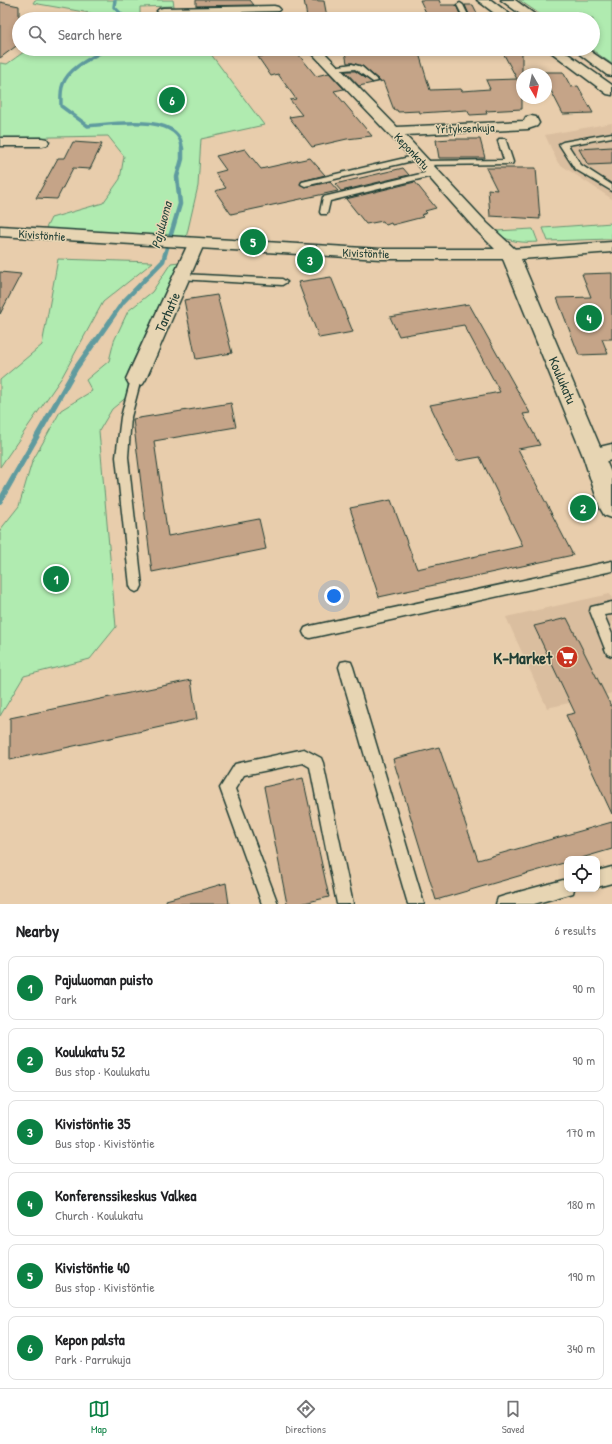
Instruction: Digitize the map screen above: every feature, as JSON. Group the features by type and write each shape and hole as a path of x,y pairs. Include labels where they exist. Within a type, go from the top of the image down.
{"main road":[{"path":"483,0 500,12"},
{"path":"507,0 525,12"},
{"path":"563,56 612,91"},
{"path":"589,56 612,72"},
{"name":"Kivistöntie","path":"0,232 380,254 510,254 612,247"},
{"name":"Koulukatu","path":"510,254 603,454 612,508"}],"street":[{"path":"266,0 277,12"},
{"path":"163,11 274,9"},
{"name":"Keponkatu","path":"321,56 425,164 481,226 510,254"},
{"name":"Yrityksenkuja","path":"393,131 528,125 532,123 531,120"},
{"path":"0,142 42,142"},
{"name":"Tarhatie","path":"136,379 182,277 190,244"}],"lane":[{"path":"460,5 464,12"},
{"path":"333,69 355,66 360,67 375,81"},
{"path":"612,135 563,144 578,167 612,189"},
{"path":"305,184 425,164 510,162 502,141"},
{"path":"324,212 326,199 425,164"},
{"path":"182,277 282,282"},
{"path":"136,379 126,417 122,457 136,586"},
{"path":"310,632 612,566"},
{"path":"612,608 596,611 612,650"},
{"path":"346,667 416,904"},
{"path":"270,904 227,788 240,769 304,756 316,763 344,904"},
{"path":"600,878 612,875"},
{"path":"504,904 564,888"}],"shaded area":[{"path":"612,123 612,199 558,163 545,135"},
{"path":"610,594 612,598 612,693 547,708 506,617"}],"green space":[{"path":"35,0 173,0 174,6 140,7 140,12 84,12 33,3"},
{"path":"519,0 612,0 612,64 600,55 600,12 537,12"},
{"path":"18,56 212,56 264,125 201,139 198,186 186,238 45,230 51,218 103,203 120,179 124,156 108,136 0,138 0,63 7,64"},
{"path":"612,223 612,239 548,241 543,228"},
{"path":"533,229 538,242 512,241 498,235 496,231"},
{"path":"58,259 153,262 103,302 62,377 0,467 0,380 42,345"},
{"path":"179,262 128,372 128,396 112,409 99,431 116,627 90,659 24,676 0,716 0,530 19,506 32,462 61,410 92,391 86,380 109,361 114,341 128,311 152,292 171,263"}],"building":[{"path":"196,0 250,0 254,5 196,6"},
{"path":"304,0 324,1 326,12 306,12"},
{"path":"420,0 439,0 441,5 456,5 459,12 426,12"},
{"path":"0,2 19,6 19,12 12,12 12,49 0,58"},
{"path":"465,5 473,5 476,12 468,12"},
{"path":"300,56 316,76 329,73 344,89 334,91 372,136 347,139 312,147 289,117 302,115 290,100 296,99 278,74 271,76 258,57"},
{"path":"346,56 420,56 430,90 461,89 462,91 490,89 486,80 516,79 516,104 522,104 522,109 486,111 487,114 470,115 467,110 420,113 419,111 398,112 397,110 394,110 383,81 379,82 379,80 362,66 347,63"},
{"path":"505,56 522,56 522,68 516,68 516,77"},
{"path":"345,71 355,71 373,83 359,86"},
{"path":"552,72 563,72 571,87 578,86 593,113 563,114 552,93"},
{"path":"480,139 485,158 439,158 436,140"},
{"path":"73,142 102,144 90,169 73,168 57,199 36,198 58,158 65,158"},
{"path":"612,147 612,164 588,165 579,149"},
{"path":"245,149 261,169 310,158 325,175 302,181 300,184 305,187 330,182 338,191 231,214 215,191 226,188 215,173 226,170 216,156"},
{"path":"403,168 409,175 341,191 335,184"},
{"path":"486,168 536,168 540,219 490,216 488,189 497,190"},
{"path":"415,182 436,208 425,211 427,213 421,215 423,217 392,225 391,223 386,225 383,221 366,224 346,199"},
{"path":"0,272 21,274 0,314"},
{"path":"612,273 612,339 602,339 608,354 579,355 557,298 591,297 582,274"},
{"path":"331,277 353,332 319,338 298,282"},
{"path":"217,295 232,353 196,359 184,300"},
{"path":"469,304 530,413 523,414 540,445 518,449 573,555 379,597 350,508 391,500 417,569 523,546 480,457 457,461 430,405 500,392 464,325 399,336 390,317"},
{"path":"231,403 236,427 154,441 168,536 259,519 266,549 152,572 133,419"},
{"path":"567,618 612,708 612,814 566,715 575,713 534,626"},
{"path":"191,680 197,719 10,760 10,718"},
{"path":"439,747 478,860 612,822 612,849 588,856 564,856 564,863 436,900 393,759"},
{"path":"303,778 329,897 300,904 287,904 264,787"},
{"path":"226,883 229,904 167,904 166,900"}],"waterway":[{"name":"Pajuluoma","path":"115,0 114,7 119,12"},
{"name":"Pajuluoma","path":"94,56 70,72 62,87 61,106 88,126 128,123 159,125 171,130 179,137 182,149"},
{"name":"Pajuluoma","path":"96,341 123,302 163,261 180,204 177,177 182,159 182,149"},
{"name":"Pajuluoma","path":"0,501 76,368 96,340"}],"place":[{"name":"Kepon palsta","path":"172,100"},
{"name":"Kivistöntie 40","path":"253,242"},
{"name":"Kivistöntie 35","path":"310,260"},
{"name":"Konferenssikeskus Valkea","path":"589,318"},
{"name":"Koulukatu 52","path":"583,508"},
{"name":"Pajuluoman puisto","path":"56,579"},
{"name":"K-Market","path":"567,657"}]}
